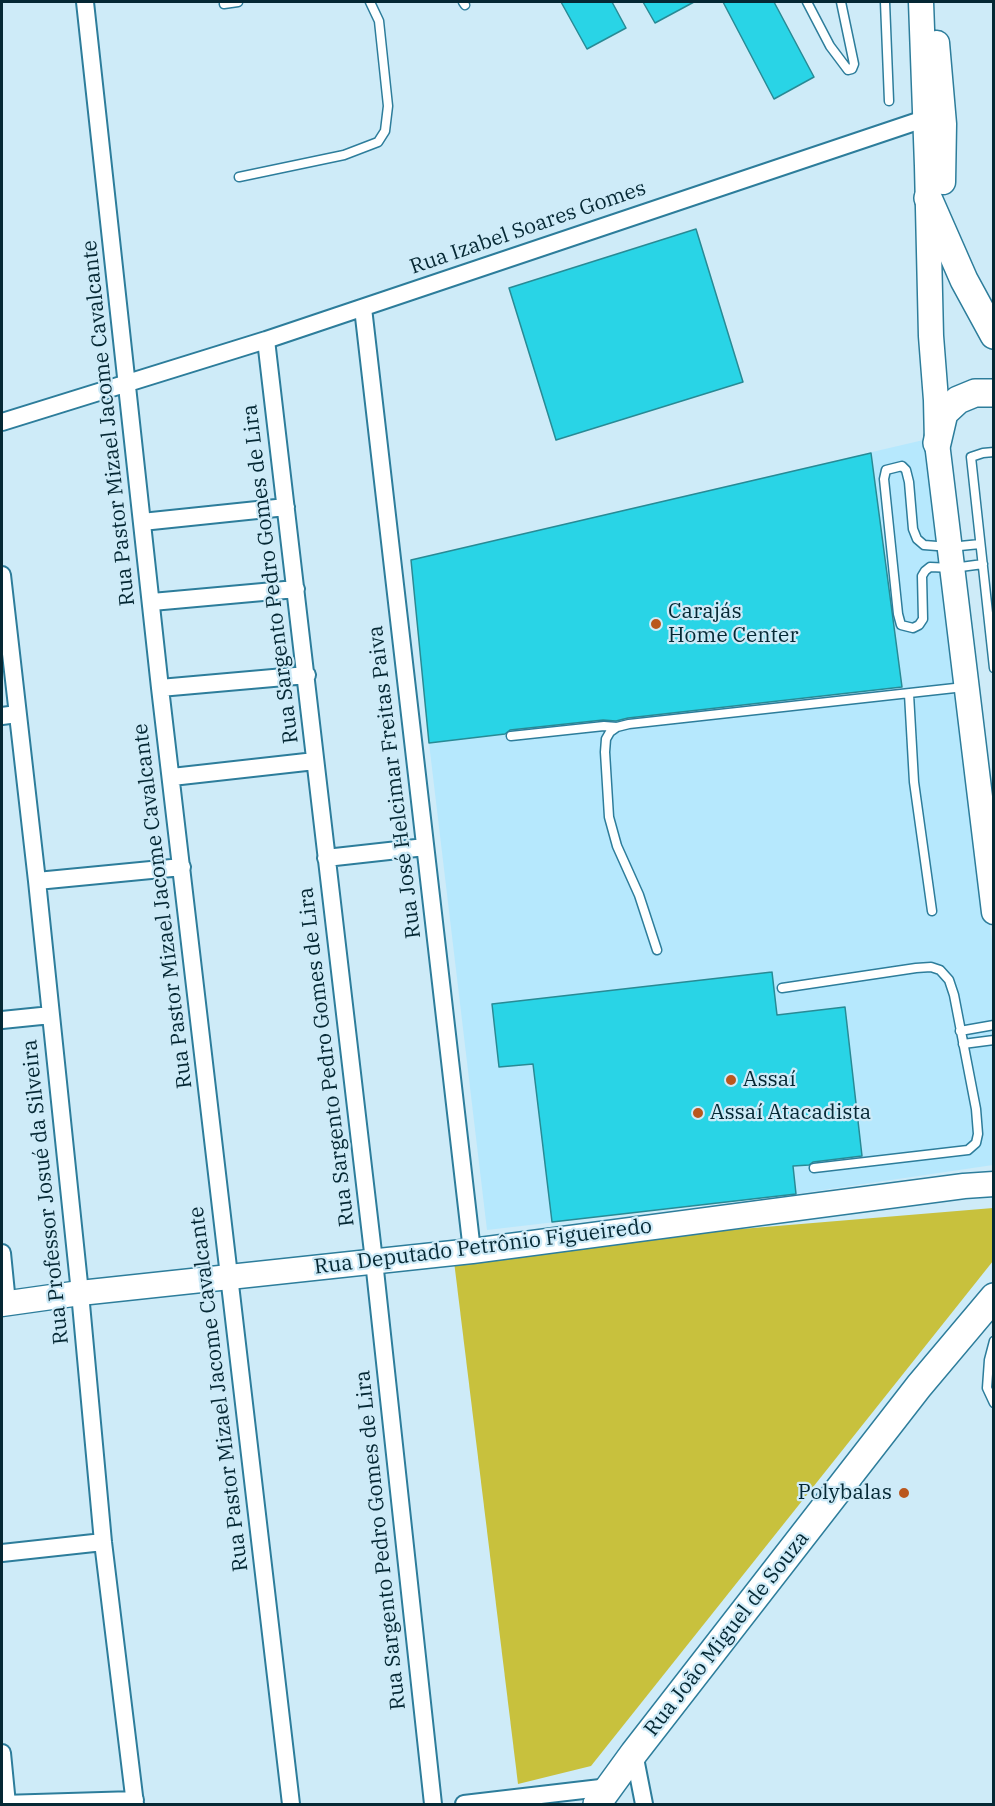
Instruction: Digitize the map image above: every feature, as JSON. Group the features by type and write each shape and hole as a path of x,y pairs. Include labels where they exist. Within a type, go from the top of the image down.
{"main road":[{"path":"921,2 944,231 943,336 941,371 936,400"},
{"path":"933,2 934,122 928,198 931,336 937,443 993,912"},
{"path":"928,198 964,280 993,335"},
{"path":"937,443 944,413 958,400 975,393 993,393"},
{"name":"Rua Deputado Petrônio Figueiredo","path":"964,1186 993,1178"},
{"name":"Rua Deputado Petrônio Figueiredo","path":"4,1303 472,1251 993,1184"},
{"name":"Rua João Miguel de Souza","path":"603,1796 919,1386 993,1297"}],"street":[{"name":"Rua Pastor Mizael Jacome Cavalcante","path":"85,2 160,688 291,1804"},
{"name":"Rua Izabel Soares Gomes","path":"2,422 266,340 934,122"},
{"name":"Rua José Helcimar Freitas Paiva","path":"363,308 472,1251"},
{"name":"Rua Sargento Pedro Gomes de Lira","path":"266,340 374,1261 433,1804"},
{"path":"142,522 286,507"},
{"name":"Rua Professor Josué da Silveira","path":"2,575 9,715 37,881 80,1293 103,1542 135,1802"},
{"path":"152,603 296,589"},
{"path":"160,688 307,675"},
{"path":"172,777 315,760"},
{"path":"326,858 425,847"},
{"path":"37,881 182,867"},
{"path":"2,1020 51,1015"},
{"path":"2,1253 4,1303"},
{"path":"2,1553 103,1542"},
{"path":"2,1753 7,1804"},
{"path":"634,1753 644,1804"},
{"path":"464,1804 603,1796"},
{"path":"2,1804 135,1802"}],"lane":[{"path":"224,4 238,2"},
{"path":"239,177 344,155 378,142 385,131 388,106 379,21 370,2"},
{"path":"807,2 830,46 848,70 852,69 854,64 841,2"},
{"path":"885,2 889,101"},
{"path":"993,452 971,457 993,668"},
{"path":"980,544 951,557 930,567 925,571 922,576 922,619 919,625 912,628 901,625 884,479 885,470 902,466 906,470 913,529 917,540 951,557 983,564"},
{"path":"511,736 604,726 617,727 967,687"},
{"path":"909,694 914,782 932,911"},
{"path":"617,727 606,739 609,817 617,846 639,895 657,950"},
{"path":"782,988 930,967 940,970 949,980 954,995 976,1109 978,1134 976,1143 968,1150 814,1168"},
{"path":"960,1031 993,1025"},
{"path":"963,1044 993,1040"},
{"path":"993,1341 987,1388 993,1403"}],"shaded area":[{"path":"932,438 993,950 993,1165 796,1194 487,1230 429,743 411,560"},
{"path":"993,1208 993,1261 591,1766 518,1784 453,1253"}],"building":[{"path":"561,2 612,2 626,28 587,49"},
{"path":"643,2 694,2 655,23"},
{"path":"723,2 774,2 814,77 774,99"},
{"path":"696,229 743,382 556,440 509,288"},
{"name":"Carajás Home Center","path":"871,453 902,687 616,721 603,720 510,730 505,734 429,743 411,560"},
{"name":"Assaí Atacadista","path":"772,972 777,1015 845,1007 862,1156 793,1166 796,1194 552,1222 533,1064 499,1067 492,1004"}],"place":[{"name":"Carajás Home Center","path":"656,624"},
{"name":"Assaí","path":"731,1080"},
{"name":"Assaí Atacadista","path":"698,1113"},
{"name":"Polybalas","path":"904,1493"}]}
